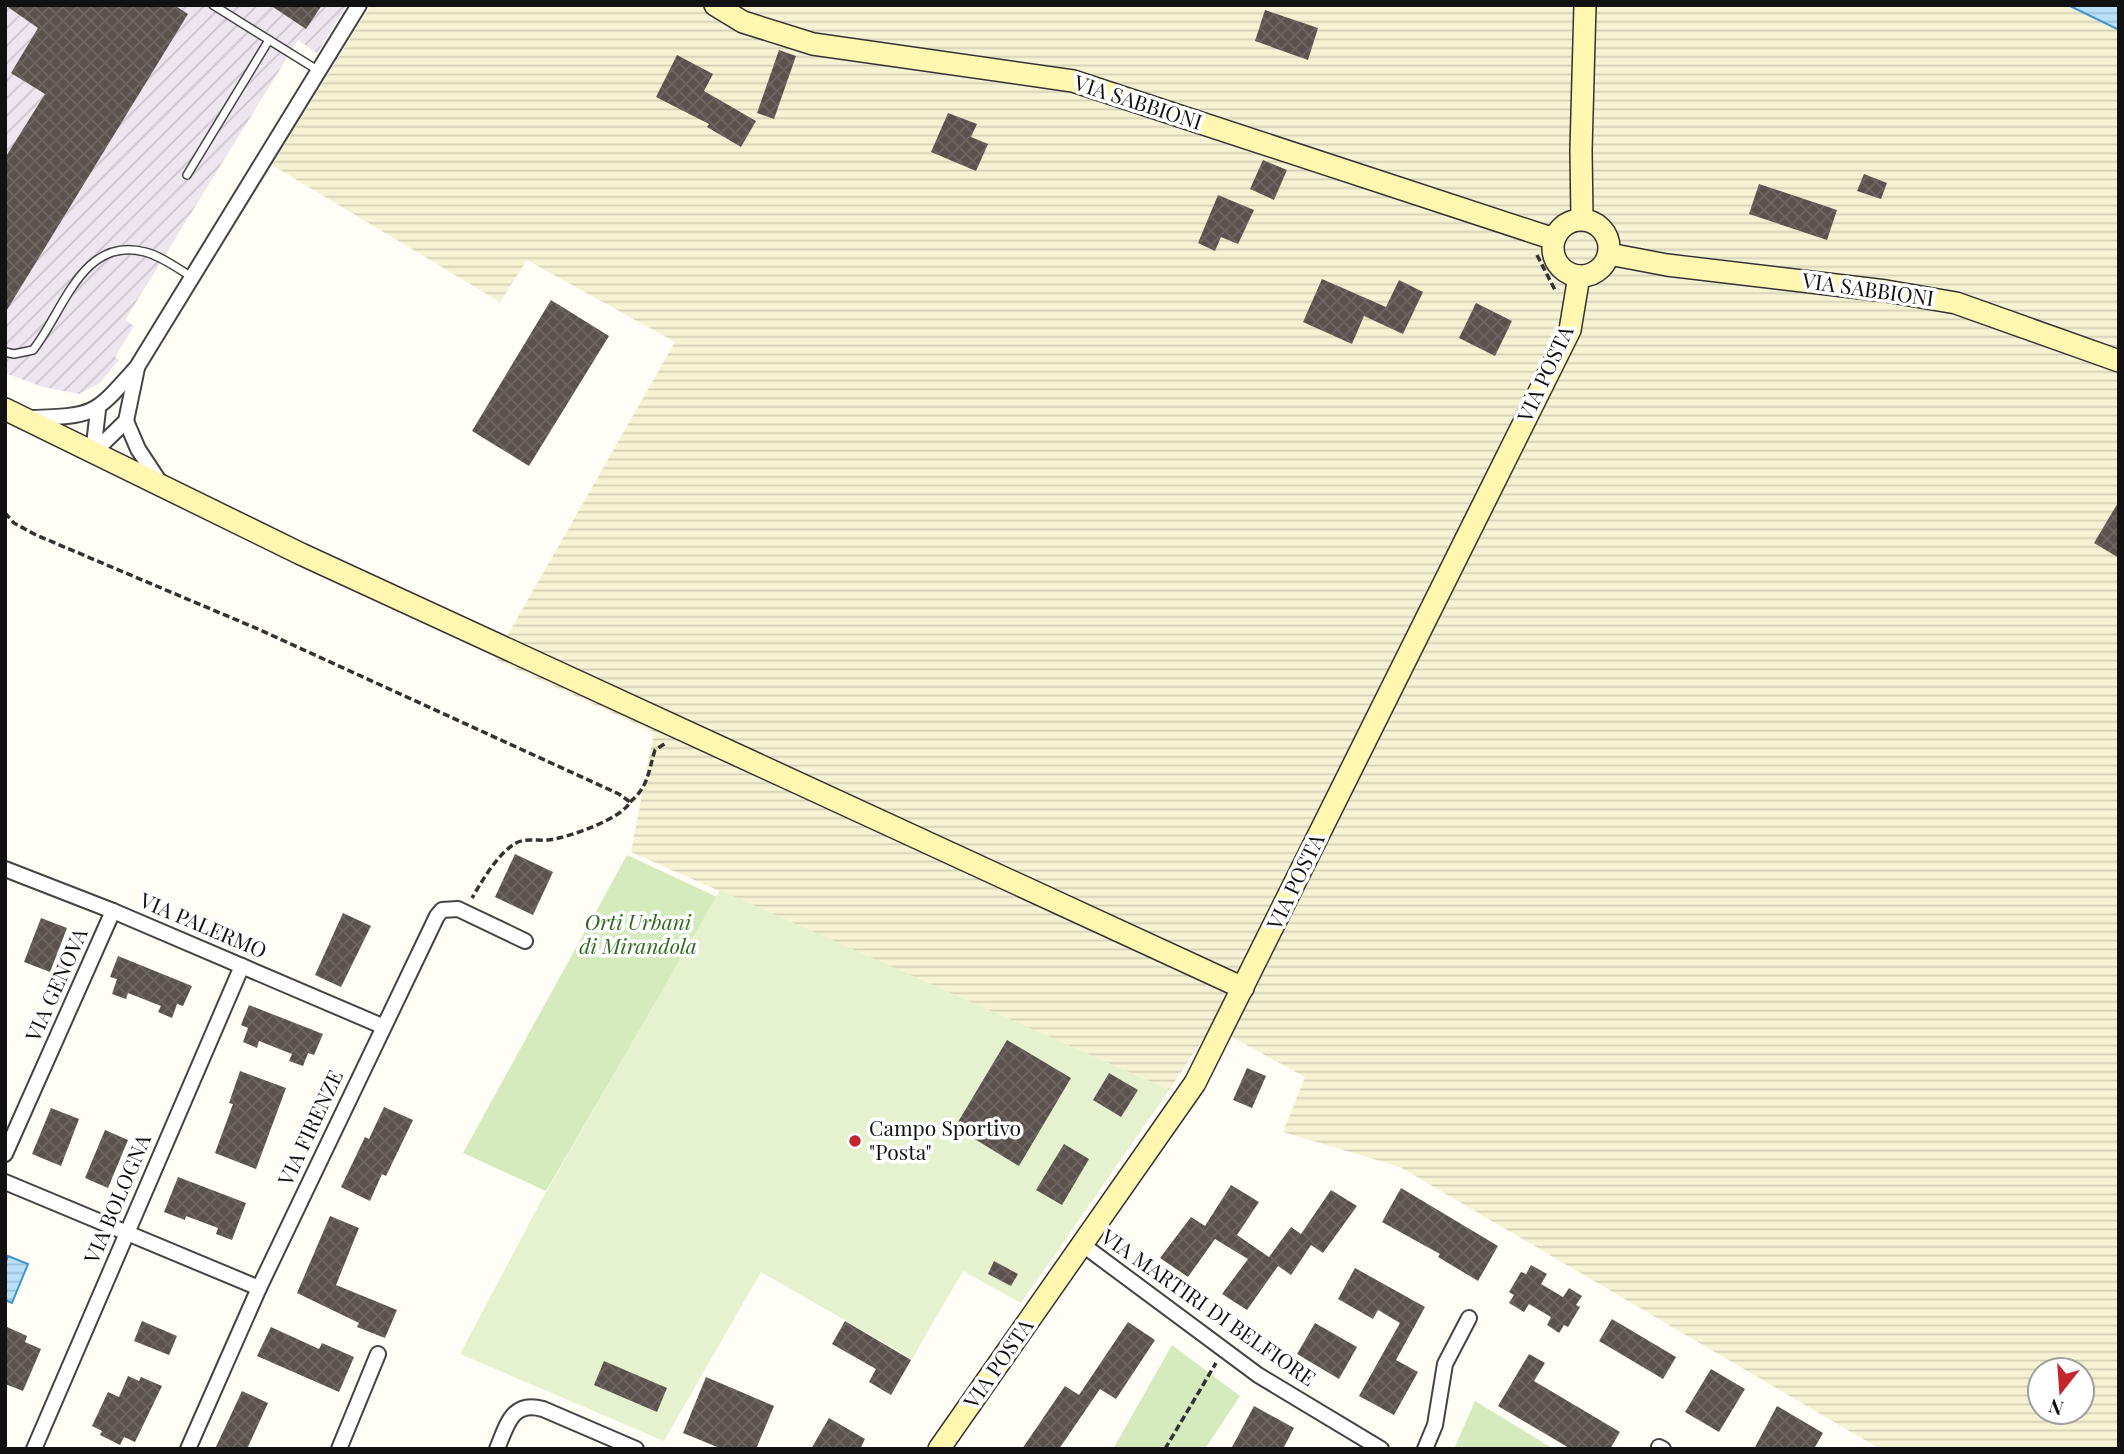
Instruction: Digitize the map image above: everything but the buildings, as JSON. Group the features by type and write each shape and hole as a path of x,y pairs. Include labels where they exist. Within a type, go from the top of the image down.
{"street":[{"path":"25,419 83,415 98,410 137,367 359,5"},
{"name":"VIA SABBIONI","path":"715,5 743,22 813,44 1073,81 1554,239"},
{"path":"1582,219 1585,5"},
{"path":"1582,219 1592,222 1606,235 1609,254 1598,271 1579,276 1561,268 1552,250 1554,239 1564,225 1582,219"},
{"name":"VIA SABBIONI","path":"1609,254 1667,265 1886,291 1955,303 2119,361"},
{"name":"VIA POSTA","path":"939,1449 1182,1104 1243,988 1570,330 1579,276"},
{"path":"93,453 126,421 137,367"},
{"path":"5,409 300,554 1243,988"},
{"path":"93,453 98,410"},
{"path":"126,421 138,449 163,487"},
{"name":"VIA PALERMO","path":"5,869 113,911 382,1026"},
{"name":"VIA FIRENZE","path":"188,1449 259,1288 382,1026 437,916 450,908 466,913"},
{"name":"VIA GENOVA","path":"5,1154 113,911"},
{"path":"466,913 526,941"},
{"name":"VIA BOLOGNA","path":"34,1449 242,966"},
{"path":"5,1182 259,1288"},
{"name":"VIA MARTIRI DI BELFIORE","path":"1083,1245 1258,1375 1381,1449"},
{"path":"1425,1449 1435,1425 1445,1364 1469,1318"},
{"path":"339,1449 378,1354"},
{"path":"497,1449 509,1420 522,1406 542,1409 636,1449"}],"lane":[{"path":"213,5 319,71"},
{"path":"187,175 269,40"},
{"path":"5,352 14,354 33,350 85,270 106,254 117,251 144,251 192,278"}],"path":[{"path":"1530,248 1545,265 1556,297"},
{"path":"5,513 23,529 258,629 619,794 630,802"},
{"path":"466,913 481,882 512,845 520,841 551,839 585,829 622,812 643,791 648,782 655,750 660,745 674,742 681,729"},
{"path":"1166,1449 1224,1350"}],"shaded area":[{"path":"5,5 347,5 317,53 298,40 125,320 134,326 115,357 119,360 100,383 79,394 43,387 5,373"},
{"path":"371,5 2068,5 2119,30 2119,1449 1880,1449 1400,1167 1283,1132 1305,1077 1212,1026 1169,1090 631,852 654,732 494,659 675,342 527,260 500,302 272,165"}],"green space":[{"name":"Orti Urbani di Mirandola","path":"627,855 717,897 546,1191 463,1153"},
{"name":"Campo Sportivo \"Posta\"","path":"720,890 1169,1090 1021,1303 963,1271 912,1359 761,1272 664,1441 460,1354 541,1201"},
{"path":"1172,1345 1240,1396 1205,1449 1113,1449"},
{"path":"1475,1401 1554,1449 1454,1449"}],"water":[{"path":"2068,5 2119,5 2119,30"},
{"path":"8,1256 28,1264 12,1303 5,1300 5,1264"}],"place":[{"name":"Campo Sportivo \"Posta\"","path":"855,1141"}]}
